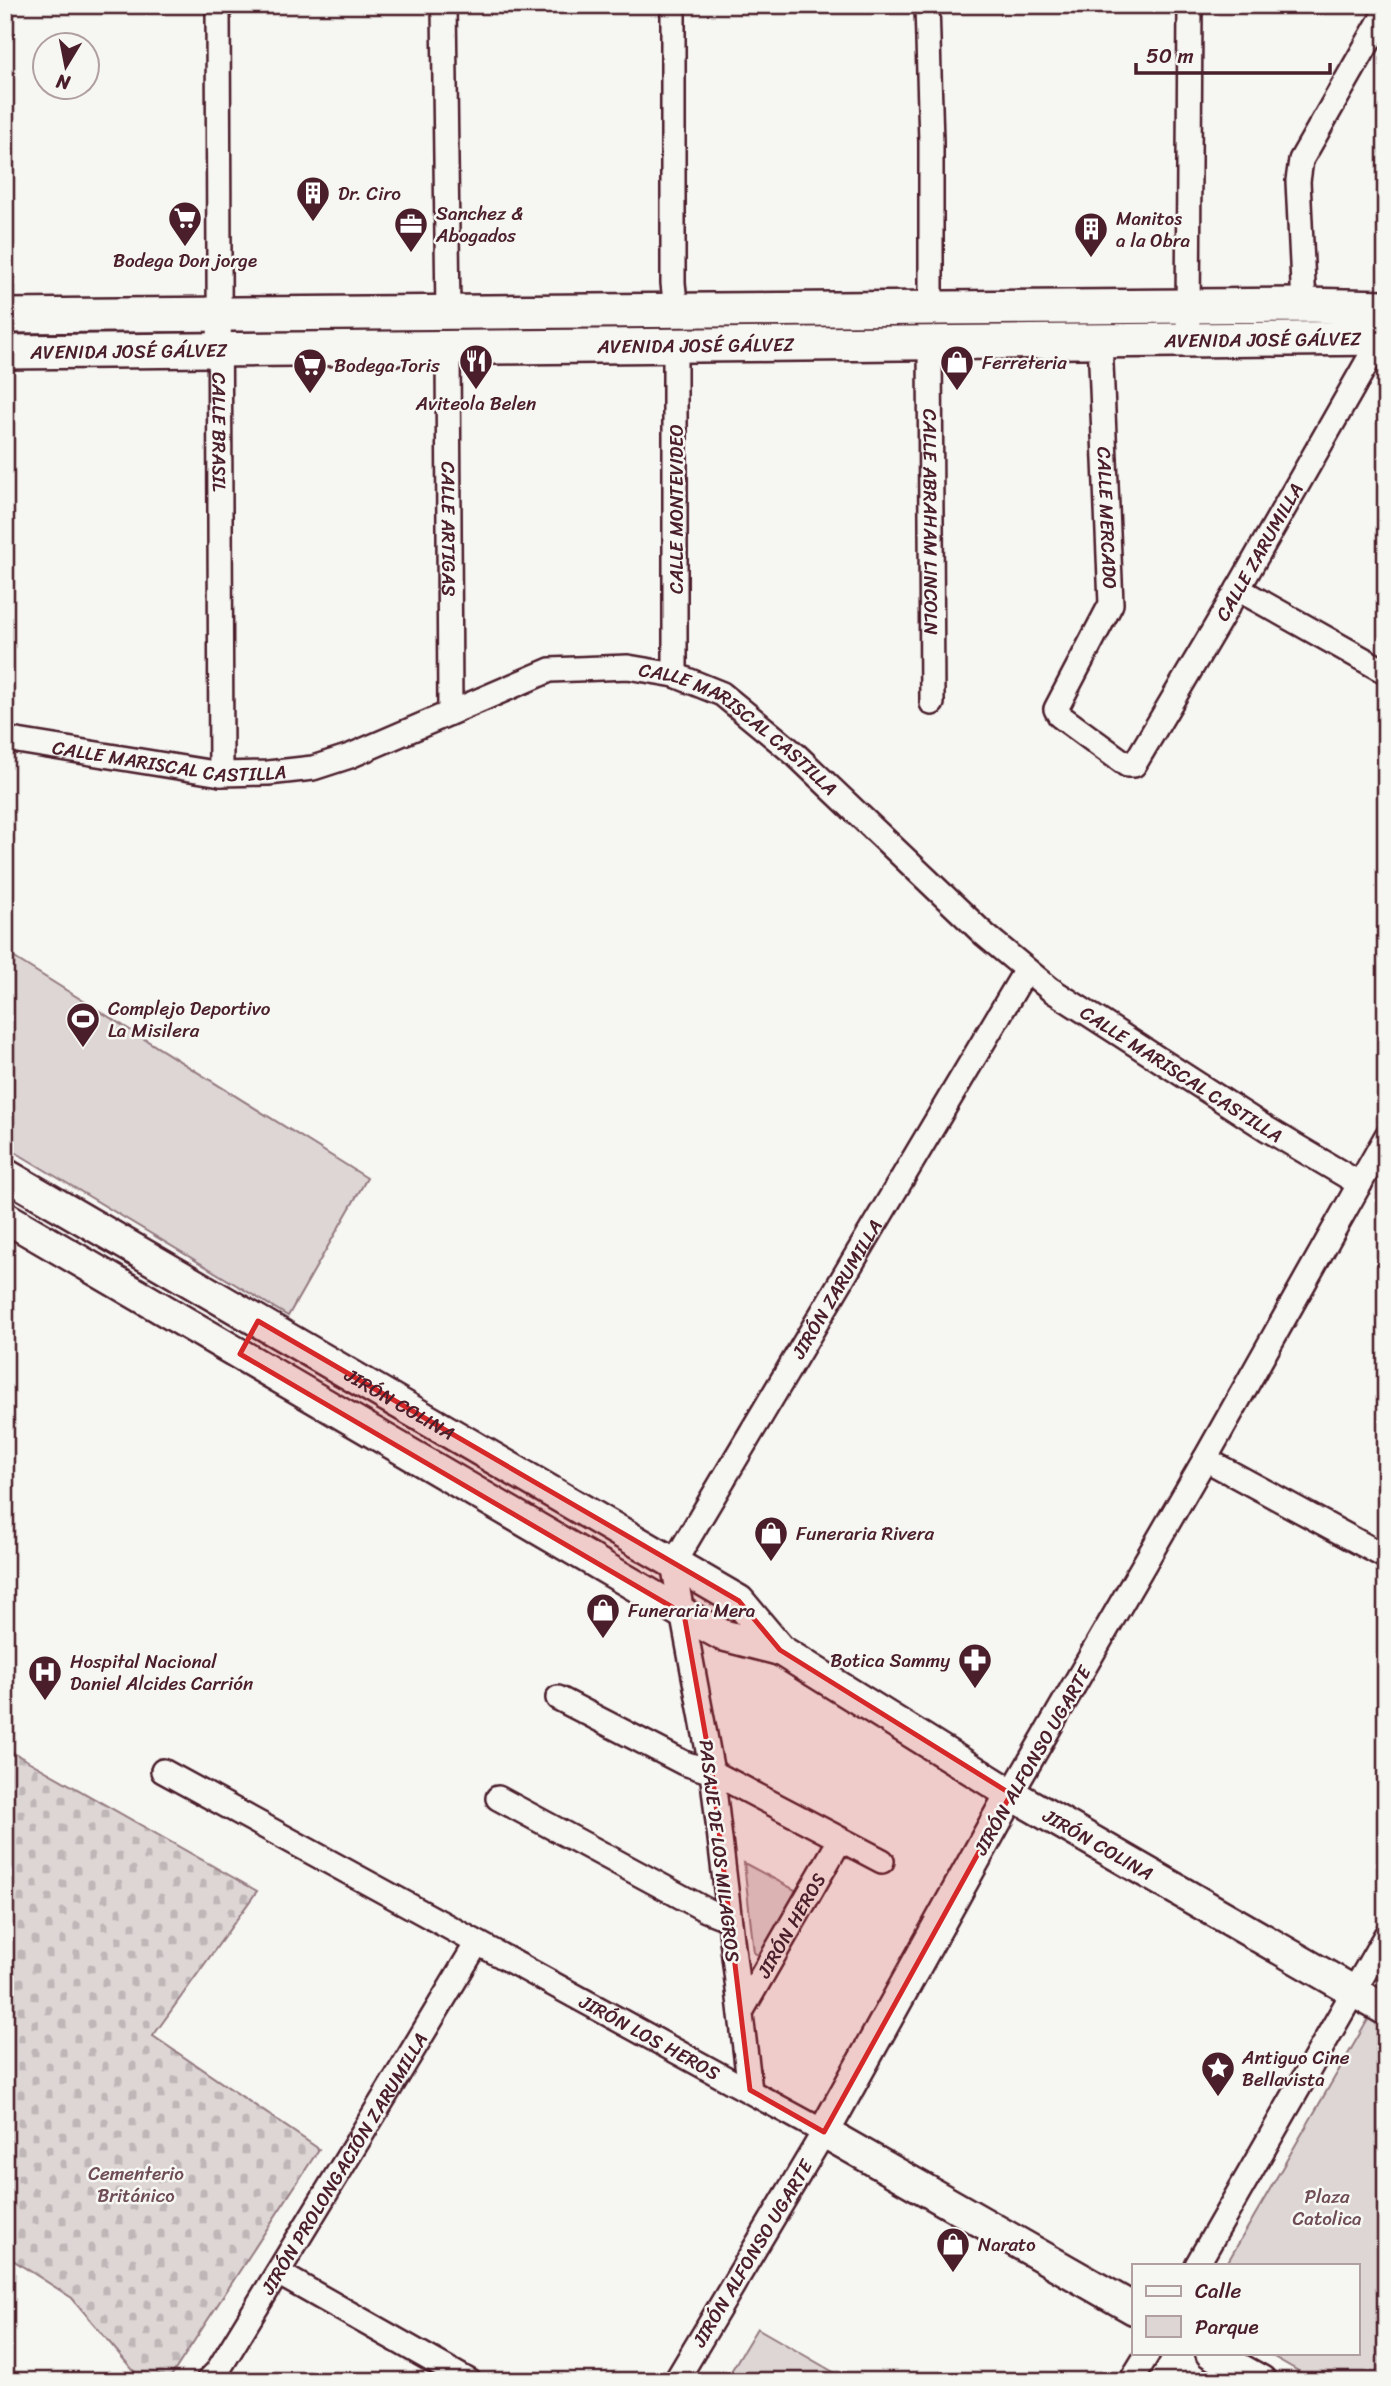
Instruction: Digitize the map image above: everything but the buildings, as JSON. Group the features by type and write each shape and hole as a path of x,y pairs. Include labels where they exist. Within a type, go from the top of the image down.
{"main road":[{"name":"AVENIDA JOSÉ GÁLVEZ","path":"5,316 1304,305 1384,327"},
{"name":"AVENIDA JOSÉ GÁLVEZ","path":"5,352 1187,340 1384,327"}],"street":[{"name":"CALLE BRASIL","path":"218,5 221,774"},
{"path":"444,5 448,313"},
{"path":"673,5 673,283 676,311"},
{"path":"927,5 931,142 931,309"},
{"path":"1187,340 1190,5"},
{"path":"1304,305 1298,181 1301,160 1386,10"},
{"name":"CALLE ZARUMILLA","path":"1134,765 1238,589 1384,327"},
{"name":"CALLE MERCADO","path":"1100,340 1111,604 1056,709 1060,716 1127,765 1134,765"},
{"name":"CALLE ABRAHAM LINCOLN","path":"930,342 932,703"},
{"name":"CALLE MONTEVIDEO","path":"675,344 675,675"},
{"name":"CALLE ARTIGAS","path":"448,348 450,712"},
{"path":"1238,589 1386,673"},
{"name":"CALLE MARISCAL CASTILLA","path":"5,739 221,774 313,768 384,743 550,670 628,667 675,675 722,694 796,755 985,934 1049,989 1267,1129 1360,1184"},
{"name":"JIRÓN ZARUMILLA","path":"673,1564 1026,970"},
{"name":"JIRÓN ALFONSO UGARTE","path":"676,2381 824,2132 1011,1794 1205,1459 1386,1137"},
{"name":"JIRÓN COLINA","path":"5,1174 739,1601 780,1650"},
{"name":"JIRÓN COLINA","path":"5,1217 684,1614 722,1634 780,1650 1011,1794 1386,2010"},
{"path":"240,1354 258,1321"},
{"path":"358,1423 375,1390"},
{"path":"1205,1459 1386,1557"},
{"path":"504,1509 522,1475"},
{"path":"673,1564 684,1614"},
{"name":"PASAJE DE LOS MILAGROS","path":"684,1614 712,1772 750,2090"},
{"path":"558,1698 684,1763 712,1772 882,1861"},
{"name":"JIRÓN LOS HEROS","path":"163,1771 750,2090 1132,2308"},
{"path":"498,1798 706,1910 729,1919"},
{"name":"JIRÓN HEROS","path":"741,2012 841,1840"},
{"path":"1198,2264 1386,1935"},
{"name":"JIRÓN PROLONGACIÓN ZARUMILLA","path":"208,2381 217,2372 278,2273 477,1943"},
{"path":"278,2273 469,2381"},
{"path":"1131,2381 1146,2354"},
{"path":"1214,2354 1261,2381"}],"highlighted area":[{"path":"258,1321 739,1601 780,1650 1011,1794 824,2132 750,2090 712,1772 684,1614 240,1354"}],"green space":[{"name":"Complejo Deportivo La Misilera","path":"5,952 367,1178 288,1316 5,1146"},
{"name":"Cementerio Británico","path":"5,1748 257,1891 153,2036 319,2149 168,2381 142,2381 72,2298 5,2255"},
{"path":"744,1863 797,1891 764,1957 754,1953"},
{"name":"Plaza Catolica","path":"1369,2018 1386,2028 1386,2381 1316,2381 1269,2354 1360,2354 1360,2264 1227,2264"},
{"path":"757,2328 849,2381 731,2381 727,2378"}],"place":[{"name":"Dr. Ciro","path":"313,223"},
{"name":"Bodega Don jorge","path":"185,248"},
{"name":"Sanchez & Abogados","path":"411,254"},
{"name":"Manitos a la Obra","path":"1091,259"},
{"name":"Aviteola Belen","path":"476,391"},
{"name":"Ferreteria","path":"957,392"},
{"name":"Bodega Toris","path":"310,395"},
{"name":"Complejo Deportivo La Misilera","path":"83,1049"},
{"name":"Funeraria Rivera","path":"771,1563"},
{"name":"Funeraria Mera","path":"603,1640"},
{"name":"Botica Sammy","path":"975,1690"},
{"name":"Hospital Nacional Daniel Alcides Carrión","path":"45,1702"},
{"name":"Antiguo Cine Bellavista","path":"1218,2098"},
{"name":"Narato","path":"953,2274"}]}
